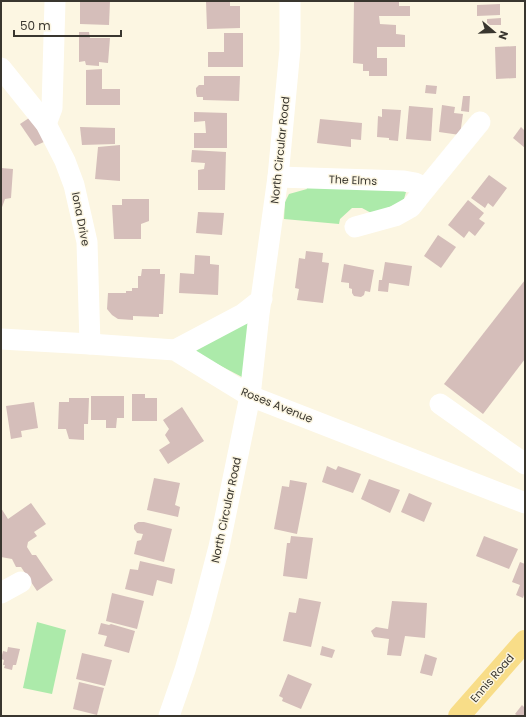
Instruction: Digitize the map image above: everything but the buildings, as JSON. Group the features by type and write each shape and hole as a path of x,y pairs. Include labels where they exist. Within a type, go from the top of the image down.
{"main road":[{"name":"Ennis Road","path":"465,714 525,641"}],"street":[{"path":"46,124 52,108 55,1"},
{"name":"North Circular Road","path":"169,716 202,616 219,547 250,396 252,366 278,177 290,49 290,1"},
{"name":"Iona Drive","path":"1,68 46,124 65,161 74,185 87,242 90,344"},
{"path":"355,227 395,216 411,207 480,122"},
{"name":"The Elms","path":"278,177 404,181 416,183 426,188"},
{"path":"175,350 243,314 262,299"},
{"name":"Roses Avenue","path":"1,340 175,350 250,396 525,503"},
{"path":"440,404 525,464"},
{"path":"1,593 21,582"}],"green space":[{"path":"305,183 399,188 406,192 404,199 399,203 373,214 362,208 352,208 340,219 339,224 284,219 285,202 289,194 307,189"},
{"path":"252,321 242,377 196,353 197,344"},
{"path":"37,622 66,630 52,694 23,688"}]}
